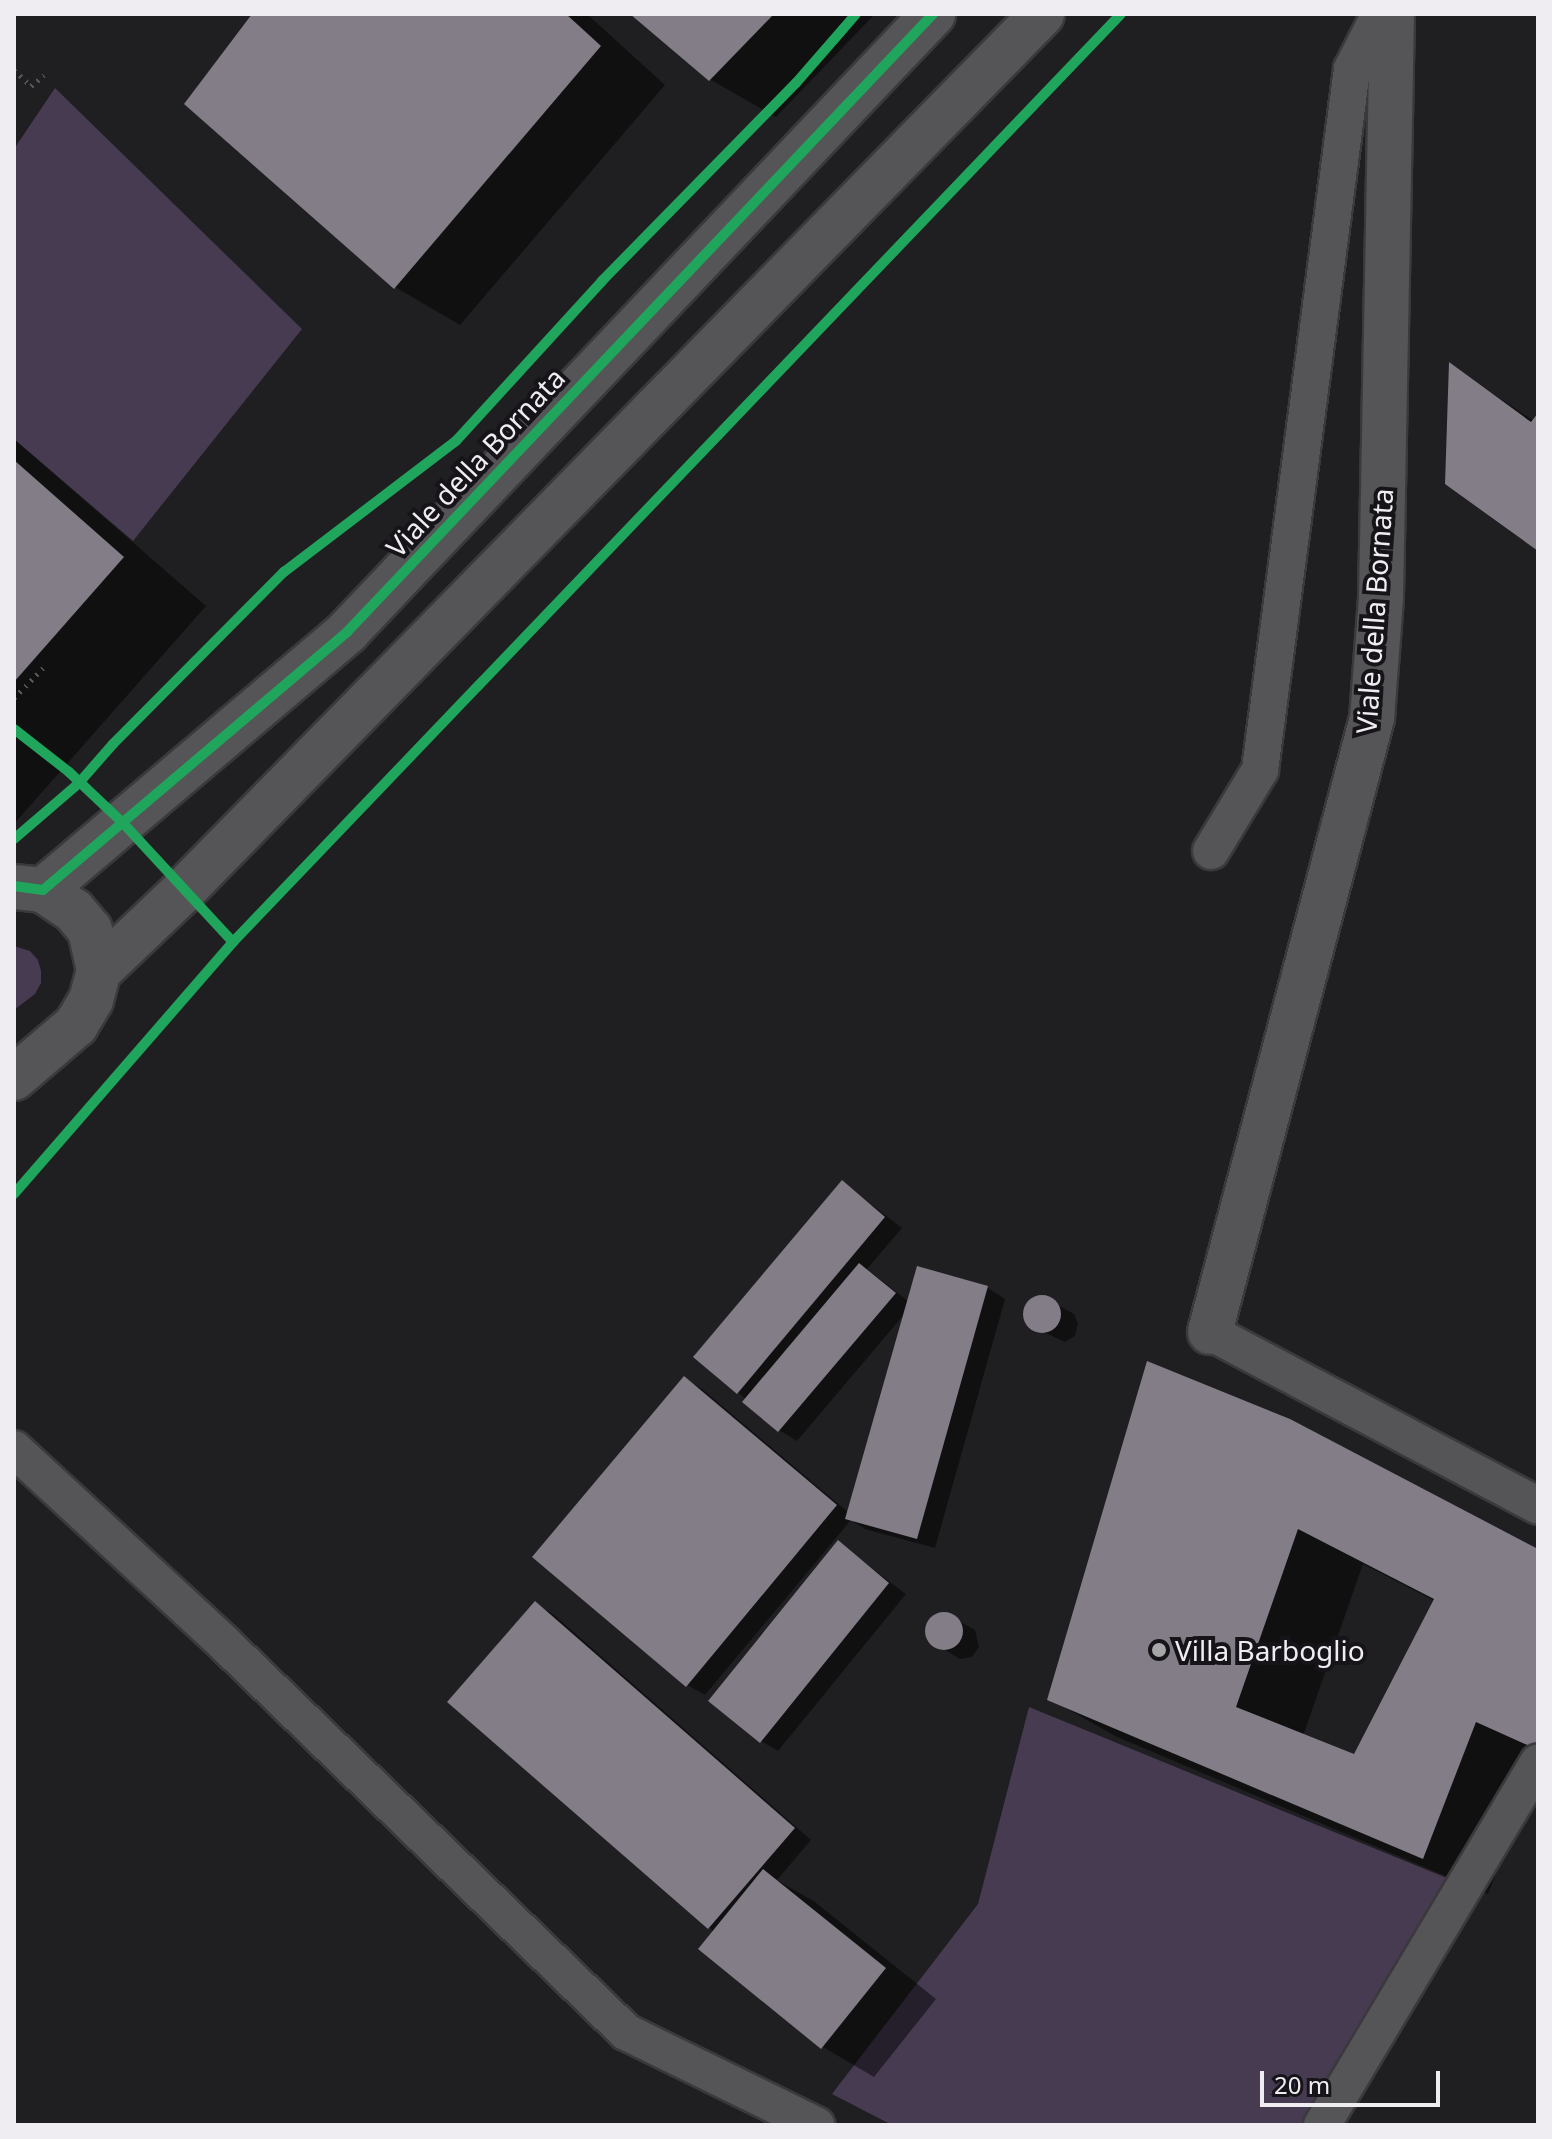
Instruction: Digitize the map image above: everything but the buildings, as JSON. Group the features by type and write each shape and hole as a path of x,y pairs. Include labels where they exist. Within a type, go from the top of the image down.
{"main road":[{"name":"Viale della Bornata","path":"99,971 90,930 74,911 28,888 123,823 347,632 933,14"},
{"path":"14,1078 76,1025 91,1000 99,971 182,892 1042,14"},
{"name":"Viale della Bornata","path":"1210,1332 1372,718 1381,597 1392,14"}],"lane":[{"path":"1211,851 1260,770 1352,69 1380,14"},
{"path":"1210,1332 1538,1506"},
{"path":"14,1449 224,1643 626,2032 816,2125"},
{"path":"1322,2125 1538,1763"}],"path":[{"path":"14,70 31,86 44,75"},
{"path":"14,698 46,665"},
{"path":"14,729 69,772 78,784 123,823"},
{"path":"68,793 87,774"}],"shaded area":[{"path":"55,88 302,329 133,541 14,439 14,149"},
{"path":"14,946 30,951 38,960 41,983 35,994 14,1010"},
{"path":"1029,1707 1459,1883 1307,2125 892,2125 832,2094 978,1904"}],"cycle path":[{"path":"14,839 78,784 113,744 284,572 456,441 602,281 796,83 856,14"},
{"path":"14,886 43,890 347,632 933,14"},
{"path":"14,1194 233,942 1121,14"},
{"path":"14,729 69,772 123,823 233,942"}],"place":[{"name":"Villa Barboglio","path":"1159,1650"}]}
